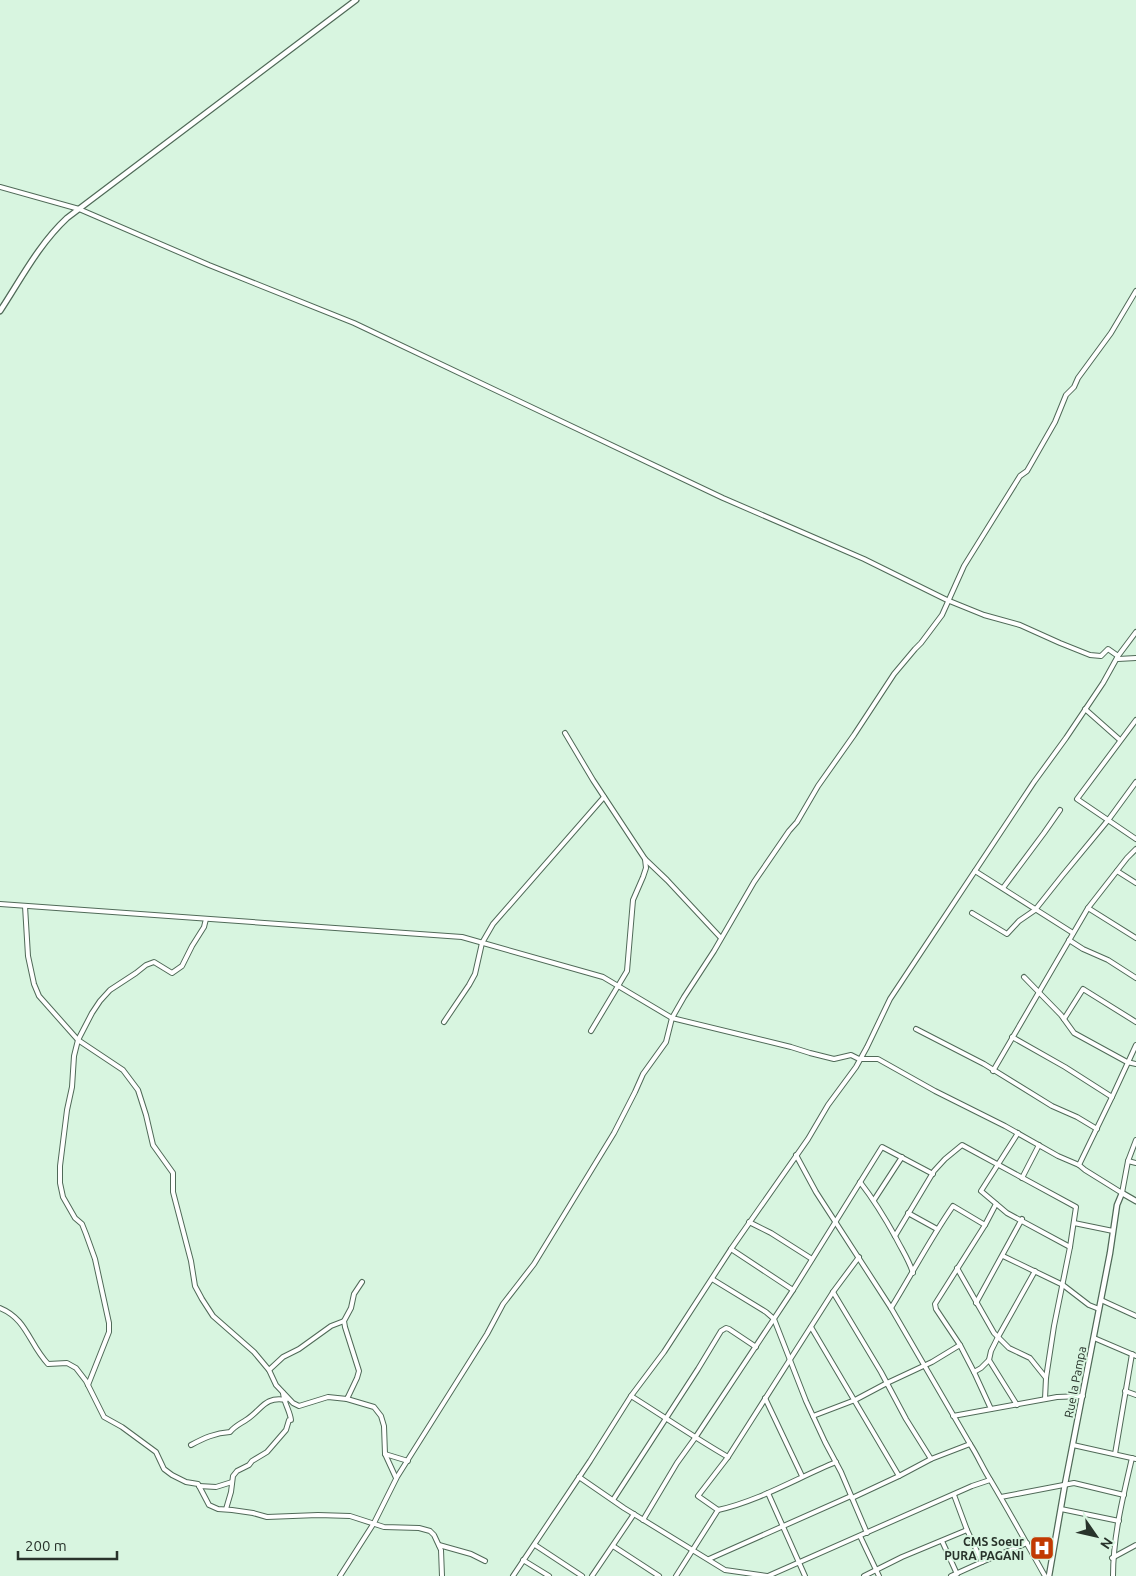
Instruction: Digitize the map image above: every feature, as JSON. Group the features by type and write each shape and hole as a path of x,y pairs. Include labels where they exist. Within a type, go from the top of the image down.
{"street":[{"path":"0,311 42,246 57,228 79,209 356,0"},
{"path":"0,187 79,209 354,323 714,494 864,559 947,600 984,615 1017,624 1060,644 1090,655 1101,656 1108,649 1118,658 1136,658"},
{"path":"340,1576 374,1523 396,1478 504,1304 534,1264 614,1133 636,1092 643,1074 666,1042 672,1018 754,882 797,822 818,786 894,674 942,615 947,600 968,559 1020,476 1027,471 1055,422 1066,395 1074,387 1078,378 1111,333 1136,291"},
{"path":"513,1576 631,1396 664,1352 749,1222 856,1067 890,999 1136,632"},
{"path":"1085,709 1120,740"},
{"path":"1136,720 1077,799 1136,838"},
{"path":"566,733 604,797 645,859 721,938"},
{"path":"972,912 1007,934 1019,921 1035,910 1109,819 1136,782"},
{"path":"444,1022 475,974 482,943 493,924 604,797"},
{"path":"1003,888 1060,810"},
{"path":"993,1070 1088,908 1136,849"},
{"path":"590,1030 627,971 632,900 646,868 645,859"},
{"path":"975,871 1073,933"},
{"path":"1117,871 1136,883"},
{"path":"0,904 462,937 603,977 672,1018 791,1046 834,1059 851,1056 860,1059 878,1059 935,1091 1018,1133 1031,1142 1040,1144 1058,1156 1079,1165 1136,1201"},
{"path":"25,906 28,956 34,984 39,996 78,1040 124,1070 138,1090 153,1145 172,1173 173,1192 191,1261 195,1286 214,1316 242,1341 268,1370 276,1385 293,1403"},
{"path":"1088,908 1136,938"},
{"path":"88,1385 109,1332 109,1323 99,1285 95,1259 82,1224 75,1218 63,1197 60,1183 60,1166 67,1110 78,1040 92,1013 110,990 146,965 154,962 172,973 182,966 204,927 206,919"},
{"path":"1069,940 1083,949 1108,960 1136,978"},
{"path":"1024,977 1064,1019 1074,1033 1127,1062 1136,1064"},
{"path":"1064,1019 1083,990 1136,1022"},
{"path":"916,1029 984,1064 1052,1106 1077,1116 1098,1129"},
{"path":"1012,1036 1112,1097"},
{"path":"1079,1165 1098,1129 1136,1045"},
{"path":"1018,1133 981,1191 1007,1213 1070,1247"},
{"path":"1122,1193 1128,1161 1136,1140"},
{"path":"1022,1178 1040,1144"},
{"path":"895,1236 932,1174 962,1145 1076,1207 1054,1326 1046,1378 1045,1399"},
{"path":"643,1520 677,1463 793,1290 882,1146 932,1174"},
{"path":"796,1155 816,1192 891,1308 1047,1576"},
{"path":"874,1200 902,1157"},
{"path":"1128,1161 1136,1163"},
{"path":"860,1182 874,1200 895,1236 910,1263 913,1273"},
{"name":"Rue la Pampa","path":"1047,1576 1083,1396 1118,1205 1122,1193"},
{"path":"992,1409 960,1345 936,1309 935,1304 985,1225 996,1204"},
{"path":"891,1308 937,1229 953,1206 985,1225"},
{"path":"908,1213 937,1229"},
{"path":"976,1302 1022,1220"},
{"path":"749,1222 771,1233 812,1259"},
{"path":"1074,1223 1113,1231"},
{"path":"731,1249 793,1290"},
{"path":"1003,1256 1063,1284 1089,1305 1099,1309"},
{"path":"718,1510 698,1496 728,1457 833,1292 859,1257"},
{"path":"957,1268 994,1333 1009,1348 1030,1358 1046,1378"},
{"path":"974,1372 989,1360 998,1337 1036,1271"},
{"path":"712,1279 766,1312 774,1319 813,1416 836,1462 867,1533"},
{"path":"347,1398 359,1371 344,1321 351,1308 354,1294 362,1282"},
{"path":"833,1292 931,1459"},
{"path":"1101,1300 1136,1316"},
{"path":"0,1308 21,1322 40,1355 48,1364 67,1363 76,1368 88,1385 104,1417 156,1452 164,1469 186,1482 198,1484 199,1486 216,1487 232,1482"},
{"path":"268,1370 283,1357 299,1349 331,1326 344,1321"},
{"path":"811,1327 899,1476"},
{"path":"613,1500 667,1418 721,1330 729,1329 756,1347"},
{"path":"1094,1338 1134,1355 1125,1391 1115,1454"},
{"path":"813,1416 855,1400 924,1366 960,1345"},
{"path":"989,1360 1017,1405"},
{"path":"1125,1391 1136,1395"},
{"path":"226,1509 233,1476 237,1471 267,1452 286,1430 289,1420 291,1420 283,1393"},
{"path":"631,1396 728,1457"},
{"path":"954,1416 1045,1399 1083,1396"},
{"path":"191,1445 219,1432 230,1432 236,1425 247,1420 263,1404 273,1399 284,1400 299,1406 328,1397 347,1398 374,1407 382,1416 385,1454 396,1478"},
{"path":"765,1398 802,1476"},
{"path":"709,1559 899,1476 931,1459 970,1444"},
{"path":"1073,1445 1134,1458 1124,1495 1112,1558 1113,1576"},
{"path":"385,1454 408,1461"},
{"path":"676,1576 718,1510 768,1493 836,1462"},
{"path":"579,1476 643,1520 725,1570 768,1576 990,1480"},
{"path":"1001,1497 1074,1483 1124,1495"},
{"path":"199,1486 209,1505 218,1509 253,1513 267,1517 350,1516 389,1528 419,1528 430,1531 439,1545 442,1557 442,1576"},
{"path":"768,1493 805,1576"},
{"path":"954,1495 966,1530 982,1562"},
{"path":"1061,1509 1119,1521"},
{"path":"592,1576 634,1514"},
{"path":"864,1576 966,1530"},
{"path":"860,1536 878,1576"},
{"path":"942,1541 957,1574"},
{"path":"951,1576 1027,1543"},
{"path":"439,1545 464,1552 485,1561"},
{"path":"535,1545 582,1576"},
{"path":"1112,1558 1136,1545"},
{"path":"613,1546 659,1576"},
{"path":"524,1560 549,1576"}],"place":[{"name":"CMS Soeur PURA PAGANI","path":"1042,1548"}]}
